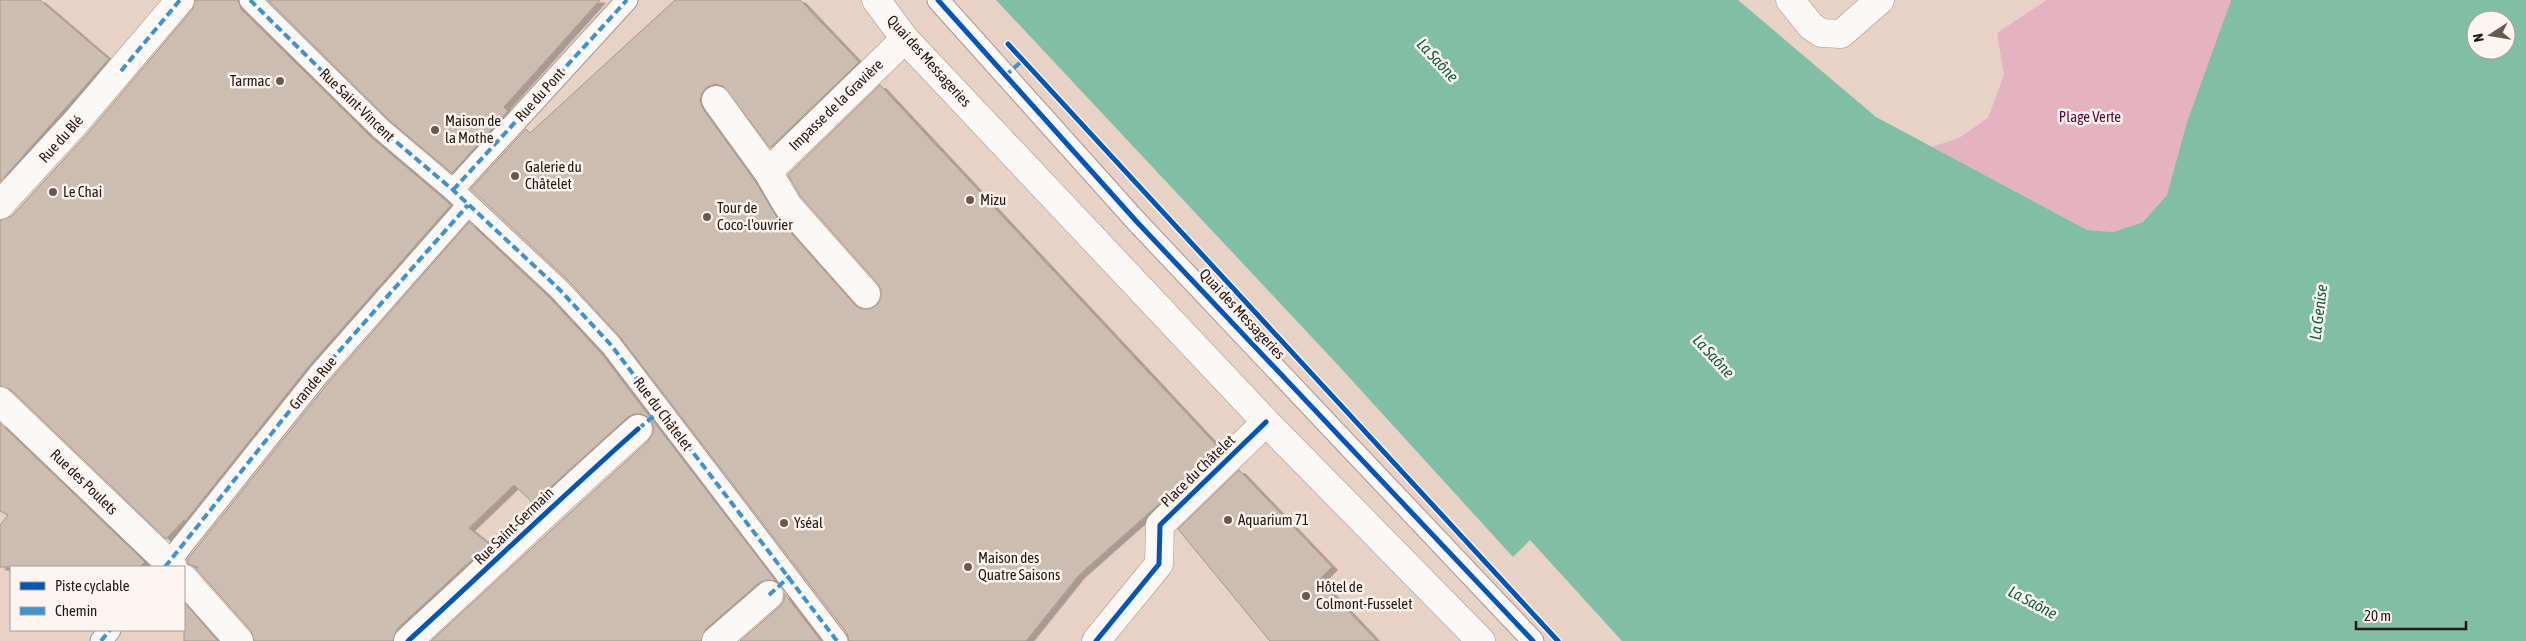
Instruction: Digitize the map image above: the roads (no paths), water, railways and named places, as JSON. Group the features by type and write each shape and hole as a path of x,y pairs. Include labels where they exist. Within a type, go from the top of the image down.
{"street":[{"name":"Rue du Blé","path":"0,205 121,71 180,0"},
{"name":"Rue Saint-Vincent","path":"250,0 381,129 468,205"},
{"name":"Rue du Pont","path":"453,190 627,0"},
{"name":"Quai des Messageries","path":"876,0 905,39 1266,422 1482,641"},
{"name":"Quai des Messageries","path":"938,0 1137,222 1533,641"},
{"path":"1790,0 1811,26 1821,33 1841,34 1880,0"},
{"name":"Impasse de la Gravière","path":"768,172 905,39"},
{"path":"716,100 768,172 788,206 866,294"},
{"name":"Rue du Châtelet","path":"468,205 559,290 598,331 790,576 837,641"},
{"name":"Grande Rue","path":"175,566 319,374 468,205"},
{"name":"Rue des Poulets","path":"0,401 170,566"},
{"path":"638,429 660,411"},
{"name":"Place du Châtelet","path":"1096,641 1159,564 1160,525 1266,422"},
{"name":"Rue Saint-Germain","path":"408,641 502,555 546,510 638,429"},
{"path":"716,641 790,576"},
{"name":"Rue des Poulets","path":"185,582 239,641"},
{"path":"100,641 109,631"}],"water":[{"path":"996,0 1738,0 1876,117 2087,230 2113,232 2143,222 2167,195 2187,122 2231,0 2526,0 2526,641 1622,641 1530,540 1513,557 1337,364"}],"place":[{"name":"Tarmac","path":"280,81"},
{"name":"Maison de la Mothe","path":"435,130"},
{"name":"Galerie du Châtelet","path":"515,176"},
{"name":"Le Chai","path":"53,192"},
{"name":"Mizu","path":"970,200"},
{"name":"Tour de Coco-l'ouvrier","path":"707,217"},
{"name":"Aquarium 71","path":"1228,520"},
{"name":"Yséal","path":"784,523"},
{"name":"Maison des Quatre Saisons","path":"968,567"},
{"name":"Hôtel de Colmont-Fusselet","path":"1306,596"}],"water label":[{"name":"La Saône","path":"1438,60"},
{"name":"La Genise","path":"2318,312"},
{"name":"La Saône","path":"1714,356"},
{"name":"La Saône","path":"2033,602"}],"park label":[{"name":"Plage Verte","path":"2090,117"}]}
